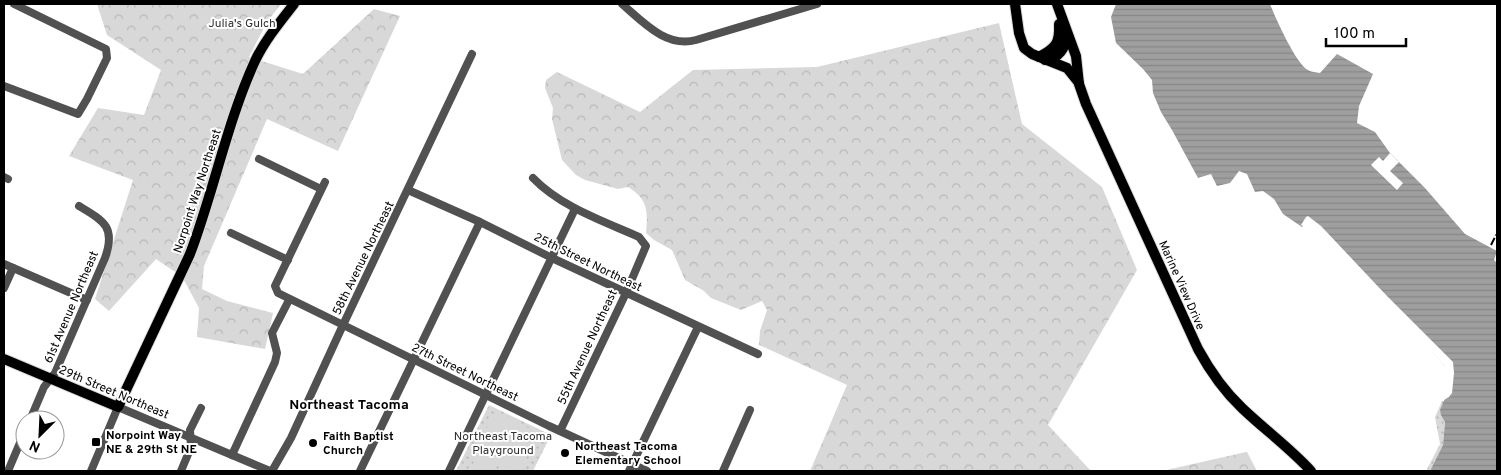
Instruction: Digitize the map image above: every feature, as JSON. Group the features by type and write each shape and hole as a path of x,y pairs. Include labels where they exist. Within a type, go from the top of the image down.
{"main road":[{"name":"Norpoint Way Northeast","path":"118,407 190,254 200,228 239,101 255,60 273,31 294,4"},
{"path":"1015,4 1021,42 1028,52 1068,68 1079,80"},
{"name":"Marine View Drive","path":"1050,4 1076,56 1079,80"},
{"name":"Marine View Drive","path":"1057,4 1071,59 1086,104 1190,335 1206,364 1222,386 1242,408 1299,458 1311,471"},
{"path":"1043,57 1054,48 1064,31"},
{"path":"1059,54 1064,31"},
{"path":"1043,57 1059,54 1071,59"},
{"name":"29th Street Northeast","path":"4,359 118,407"}],"street":[{"path":"4,86 78,114 107,58 106,49 14,4"},
{"path":"622,4 658,34 670,40 684,42 817,4"},
{"name":"58th Avenue Northeast","path":"271,471 291,438 343,324 472,54"},
{"path":"231,233 288,260 323,186 259,159"},
{"path":"449,471 575,208 542,187 533,178"},
{"name":"25th Street Northeast","path":"408,190 480,222 552,258 758,354"},
{"name":"61st Avenue Northeast","path":"34,410 44,387 51,379 108,251 110,239 108,227 100,218 80,206"},
{"name":"55th Avenue Northeast","path":"560,431 626,293 646,246 639,237 575,208"},
{"path":"360,471 480,222"},
{"name":"27th Street Northeast","path":"288,260 275,289 278,294 343,324 631,468 647,471"},
{"path":"4,264 87,300"},
{"path":"4,288 12,268"},
{"path":"232,456 275,362 277,352 272,332 289,300"},
{"path":"631,468 698,327"},
{"name":"29th Street Northeast","path":"118,407 271,471"},
{"name":"Norpoint Way Northeast","path":"91,471 118,407"},
{"path":"181,471 192,447 190,430 201,408"},
{"path":"724,471 750,410"},
{"path":"8,471 15,455"}],"green space":[{"name":"Julia's Gulch","path":"97,4 281,4 267,22 249,57 303,74 374,9 400,16 338,151 267,119 204,266 202,289 227,301 273,313 265,349 197,337 199,308 181,276 156,259 109,311 95,299 133,180 69,156 98,108 144,115 161,70 107,35"},
{"path":"999,23 1022,124 1102,187 1137,270 1048,425 1091,471 810,471 847,385 759,345 760,331 767,310 762,301 741,310 711,298 704,291 685,280 672,250 646,233 647,218 645,206 640,196 635,192 628,187 618,189 585,180 576,175 562,160 552,119 553,108 545,88 546,80 557,72 640,112 693,70 817,67"},
{"path":"1442,401 1444,401 1441,414 1445,421 1443,445 1430,471 1426,471 1440,444 1435,417"},
{"name":"Northeast Tacoma Playground","path":"489,405 551,435 533,471 456,471"},
{"name":"Northeast Tacoma Playground","path":"497,411 543,436 526,458 521,471 505,471 507,466 496,465 494,471 470,470 476,458 472,456"},
{"path":"1246,452 1257,471 1162,471"}],"shaded area":[{"path":"1116,4 1270,4 1292,50 1308,70 1320,73 1337,54 1373,74 1359,106 1357,123 1375,132 1390,153 1425,188 1465,234 1497,251 1494,260 1497,263 1497,471 1430,471 1443,445 1445,422 1440,410 1448,391 1446,367 1397,312 1306,224 1302,227 1283,214 1274,199 1263,191 1255,192 1247,174 1239,171 1230,183 1217,186 1211,174 1198,178 1161,112 1153,93 1152,80 1116,43 1111,17"}],"pier":[{"path":"1390,153 1399,162 1390,171 1403,183 1397,190 1371,165 1379,157 1383,161"},
{"path":"1308,216 1321,226 1453,362 1452,393 1449,397 1442,401 1445,393 1441,379 1445,366 1408,326 1307,226 1301,225"}],"railway":[{"path":"1491,245 1497,233"}],"place":[{"name":"Norpoint Way NE & 29th St NE","path":"96,442"},
{"name":"Faith Baptist Church","path":"313,443"},
{"name":"Northeast Tacoma Elementary School","path":"565,453"}],"district":[{"name":"Northeast Tacoma","path":"349,404"}]}
